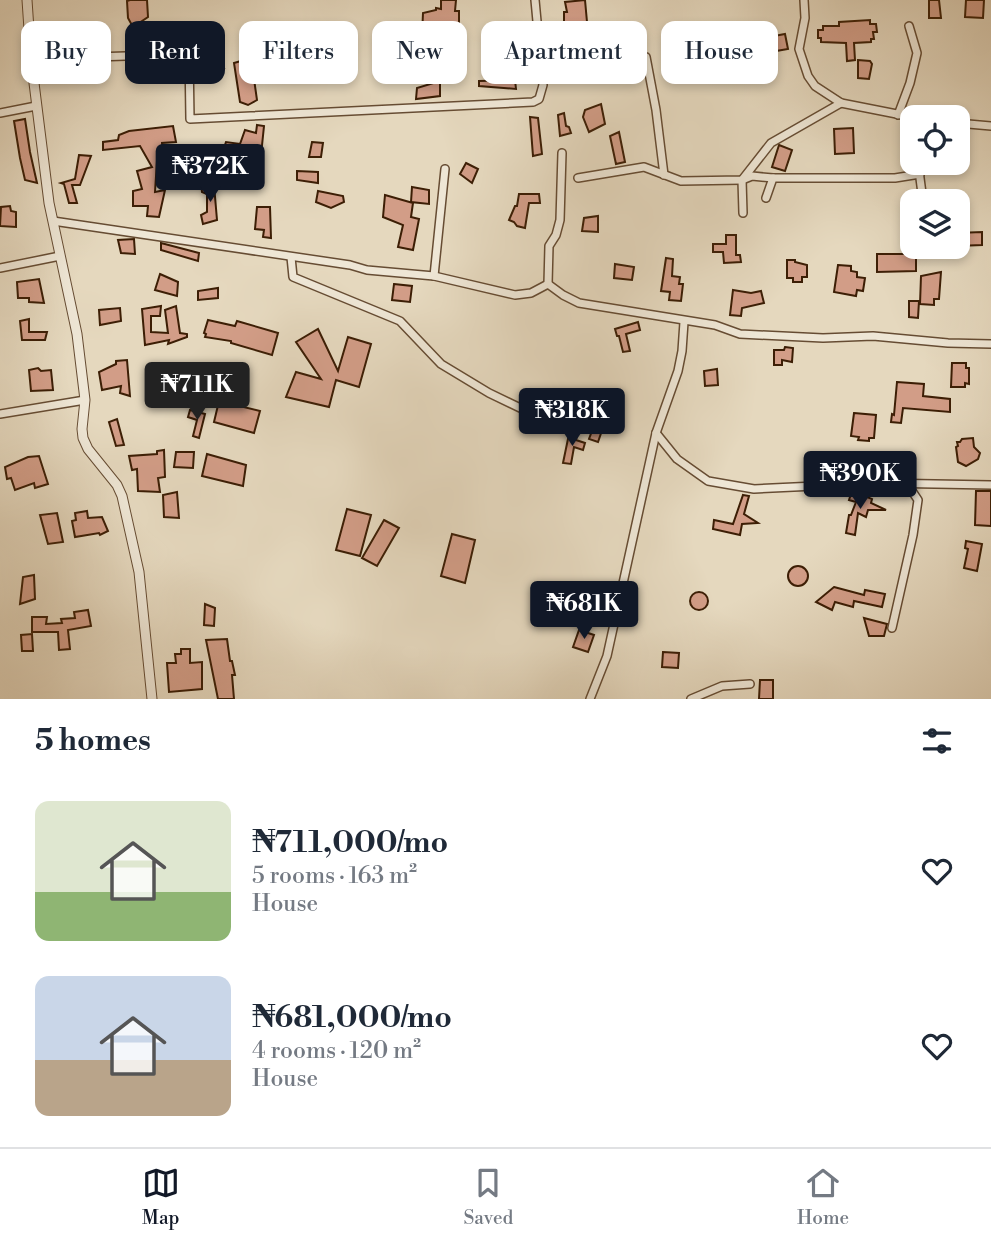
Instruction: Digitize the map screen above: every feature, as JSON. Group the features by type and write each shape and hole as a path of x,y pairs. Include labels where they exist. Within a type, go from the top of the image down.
{"street":[{"path":"27,0 28,21"},
{"path":"111,56 189,54 190,119 533,102 539,99 543,85 535,0"},
{"path":"804,0 805,18 799,49 808,76 815,86 841,103 900,115"},
{"path":"903,105 917,53 909,26"},
{"path":"647,62 664,174"},
{"path":"34,84 53,221 77,334 85,400 83,438 88,449 117,485 139,572 152,699"},
{"path":"743,212 742,180 771,143 841,103"},
{"path":"0,113 36,106"},
{"path":"970,124 991,126"},
{"path":"548,284 549,246 560,220 562,153"},
{"path":"578,178 644,167 681,181 742,180 752,177 895,178 914,175"},
{"path":"434,276 445,169"},
{"path":"766,198 774,178"},
{"path":"53,221 350,265 367,270 434,276 515,295 531,293 548,284"},
{"path":"0,268 60,256"},
{"path":"291,257 293,277 400,321 442,364 489,393 564,429"},
{"path":"548,284 579,303 715,325 740,334 823,338 873,336 991,344"},
{"path":"590,699 607,656 656,432 678,371 684,321"},
{"path":"0,414 85,400"},
{"path":"656,432 677,459 708,481 754,489 879,483 991,485"},
{"path":"892,628 918,500 908,485"},
{"path":"691,699 722,686 750,684"}],"building":[{"path":"147,0 148,17 142,21 130,21 127,1"},
{"path":"441,0 456,0 455,11 459,11 459,21 423,21 423,13 441,9"},
{"path":"585,0 587,21 564,21 564,12 567,12 565,2"},
{"path":"929,0 939,0 941,18 929,18"},
{"path":"966,0 984,0 983,18 965,17"},
{"path":"870,20 870,24 876,24 877,32 873,32 874,39 871,39 871,42 854,43 855,60 847,61 846,43 821,42 821,38 818,38 818,30 823,30 823,26"},
{"path":"785,34 788,49 778,51 778,35"},
{"path":"858,60 870,61 872,64 869,79 858,78"},
{"path":"239,62 239,84 255,84 257,100 248,105 240,102 234,63"},
{"path":"479,81 481,84 515,84 516,89 479,86"},
{"path":"440,84 440,96 416,99 417,88"},
{"path":"601,104 605,124 589,132 583,117 585,110"},
{"path":"564,113 566,126 571,133 560,136 558,115"},
{"path":"530,117 538,118 542,154 533,156"},
{"path":"25,119 37,183 25,180 20,158 14,121"},
{"path":"257,125 264,126 261,155 225,145 226,142 240,144 245,130 256,133"},
{"path":"173,126 176,142 162,143 163,162 157,161 155,192 165,190 159,217 147,216 148,206 133,206 133,191 142,189 137,171 152,167 140,146 103,150 103,142 118,140 119,135 129,131"},
{"path":"853,128 854,153 835,154 834,129"},
{"path":"619,132 625,162 616,164 610,136"},
{"path":"312,142 323,143 321,157 309,157"},
{"path":"779,145 792,150 785,171 772,167"},
{"path":"79,155 91,156 80,185 72,185 77,203 69,203 64,184 61,183 75,179"},
{"path":"466,163 478,169 472,183 460,174"},
{"path":"297,171 318,172 318,183 297,180"},
{"path":"201,184 214,185 217,220 203,224 201,215 207,212 207,194 202,192"},
{"path":"412,187 429,190 429,204 411,202"},
{"path":"318,191 343,196 344,202 331,208 316,202"},
{"path":"519,194 539,194 540,203 529,203 525,228 509,220 517,206"},
{"path":"385,195 413,203 411,217 419,219 413,250 398,247 403,225 383,217"},
{"path":"10,206 11,211 16,212 16,227 0,226 1,207"},
{"path":"257,207 270,207 271,238 263,237 264,230 255,229"},
{"path":"598,216 598,232 582,231 584,218"},
{"path":"970,232 982,232 982,245 970,245"},
{"path":"726,235 736,235 736,255 740,255 741,262 724,263 723,252 713,252 713,244 726,244"},
{"path":"134,239 135,254 121,253 118,240"},
{"path":"161,243 199,253 198,261 161,250"},
{"path":"877,254 900,254 900,259 916,259 916,271 877,272"},
{"path":"666,258 673,259 672,276 680,277 679,284 683,284 681,301 669,300 670,292 661,291"},
{"path":"787,260 807,265 807,277 802,277 802,282 793,282 793,278 787,278"},
{"path":"615,264 634,267 632,280 614,278"},
{"path":"838,265 851,266 851,271 857,272 857,277 865,278 863,291 857,290 856,296 834,292"},
{"path":"941,272 939,299 934,299 934,305 920,304 921,276"},
{"path":"160,274 178,282 177,296 155,290"},
{"path":"39,279 44,303 18,298 17,282"},
{"path":"394,284 412,286 410,302 392,300"},
{"path":"218,288 218,298 198,300 198,291"},
{"path":"733,290 751,293 761,291 764,303 742,308 741,316 730,315"},
{"path":"909,301 919,301 918,318 909,317"},
{"path":"161,306 160,316 151,316 151,332 168,333 165,310 176,306 180,333 187,334 187,337 168,344 169,340 145,345 142,309"},
{"path":"120,308 121,321 100,325 99,310"},
{"path":"29,319 29,332 47,332 45,340 22,340 20,321"},
{"path":"208,320 235,326 237,321 278,333 272,355 231,341 205,337"},
{"path":"638,322 640,330 626,334 630,351 623,352 615,329"},
{"path":"318,329 338,371 348,337 371,344 359,387 336,380 329,407 286,397 296,372 321,379 296,342"},
{"path":"785,347 793,348 792,362 782,360 782,365 774,365 774,350 784,350"},
{"path":"127,360 130,396 120,393 121,386 102,390 99,372 116,364 116,361"},
{"path":"952,363 966,363 966,368 969,368 969,384 965,383 965,387 951,387"},
{"path":"38,368 41,371 51,370 53,390 31,391 29,370"},
{"path":"717,369 718,385 705,386 704,371"},
{"path":"897,382 924,384 923,396 950,399 950,412 903,408 901,423 891,422"},
{"path":"537,390 572,403 567,421 547,414 550,403 536,392"},
{"path":"219,401 260,411 254,433 214,422"},
{"path":"601,407 609,410 598,442 589,439"},
{"path":"190,410 205,414 199,438 193,436 197,420 188,417"},
{"path":"854,413 876,415 874,438 869,438 869,441 851,436"},
{"path":"117,419 124,445 116,446 109,422"},
{"path":"569,434 577,436 576,440 585,443 583,450 574,447 571,464 563,463"},
{"path":"973,438 974,447 980,453 978,459 966,466 958,462 957,442"},
{"path":"164,450 165,477 158,478 160,492 138,491 137,469 132,470 129,456 157,454 157,451"},
{"path":"176,452 194,452 193,468 174,467"},
{"path":"207,454 246,465 243,486 202,476"},
{"path":"39,456 48,484 35,488 34,483 15,490 11,478 7,479 5,467 28,457"},
{"path":"976,491 991,491 991,526 975,525"},
{"path":"177,492 179,518 164,517 163,495"},
{"path":"851,494 872,499 871,503 886,510 868,510 866,517 858,513 855,535 846,533 849,515 856,502 849,500"},
{"path":"743,495 749,496 744,514 758,523 742,524 740,535 713,529 714,520 733,524"},
{"path":"347,509 371,515 360,556 336,550"},
{"path":"87,511 88,518 102,517 108,531 100,535 75,537 72,521 76,520 75,513"},
{"path":"57,513 63,542 48,544 40,515"},
{"path":"384,520 399,528 377,566 362,558"},
{"path":"452,534 475,540 465,583 441,576"},
{"path":"966,541 982,544 977,571 964,568 968,549 965,548"},
{"path":"798,566 805,569 808,576 805,583 798,586 791,583 788,576 791,569"},
{"path":"34,575 35,599 20,604 23,577"},
{"path":"834,587 864,595 865,590 885,594 882,607 854,601 853,607 835,602 832,610 816,602"},
{"path":"699,592 705,595 708,601 705,607 699,610 693,607 690,601 693,595"},
{"path":"205,604 215,608 214,626 204,625"},
{"path":"88,610 91,626 68,630 70,649 59,650 58,632 32,632 32,617 47,617 46,624 62,623 61,619 75,618 74,612"},
{"path":"864,618 887,624 884,636 869,636"},
{"path":"579,630 594,635 588,652 573,647"},
{"path":"32,634 33,651 22,651 21,635"},
{"path":"227,639 235,675 232,675 234,699 218,699 206,640"},
{"path":"181,649 190,649 190,663 202,662 202,689 169,692 167,663 176,663 175,654 181,654"},
{"path":"663,652 679,653 678,668 662,667"},
{"path":"760,680 773,680 773,699 759,699"}]}
